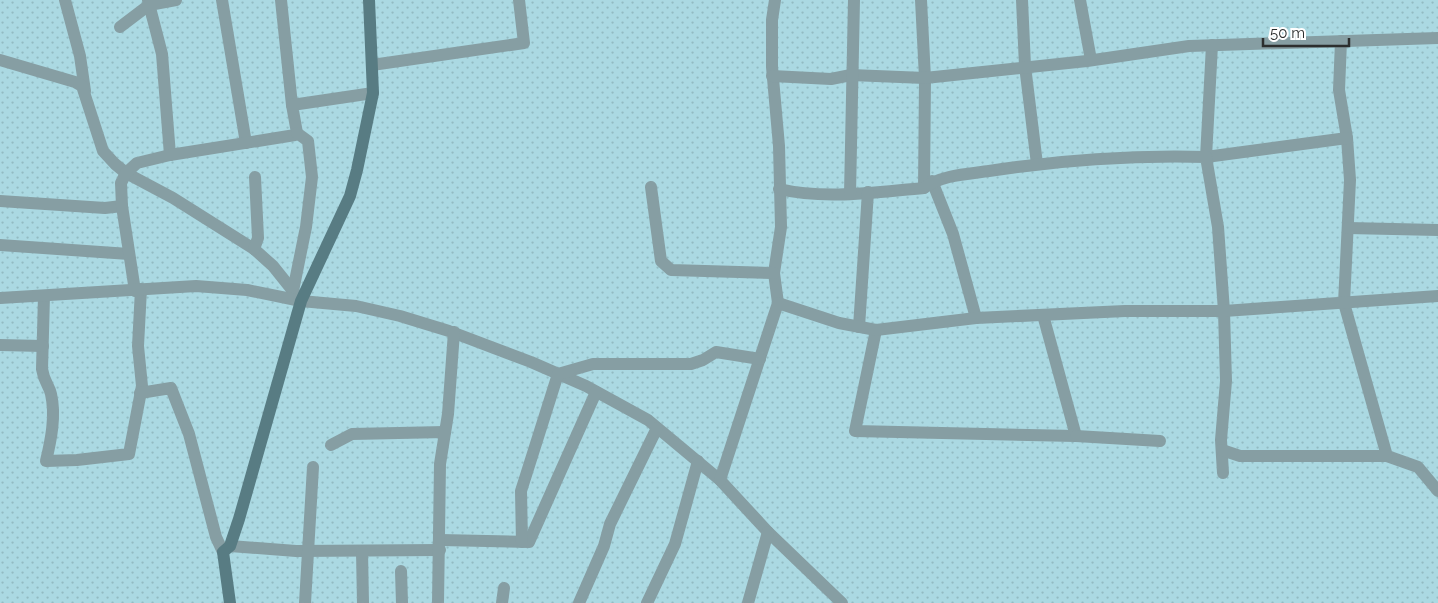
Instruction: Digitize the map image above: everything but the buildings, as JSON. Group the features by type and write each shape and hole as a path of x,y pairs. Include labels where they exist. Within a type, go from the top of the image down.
{"street":[{"path":"65,0 80,56 85,92 103,151 126,173 173,198 254,249 272,266 297,296"},
{"path":"120,27 149,3 176,0"},
{"path":"222,0 246,143"},
{"path":"230,603 226,549 297,296 312,177 308,141 297,133 292,105 281,0"},
{"path":"297,296 350,196 373,93 369,0"},
{"path":"372,65 524,44 520,0"},
{"path":"720,480 778,303 774,273 781,227 779,146 772,76 772,20 775,0"},
{"path":"850,194 854,0"},
{"path":"922,0 928,185 953,234 976,318"},
{"path":"1022,0 1025,66 1037,164"},
{"path":"1080,0 1091,60"},
{"path":"149,3 162,54 170,155"},
{"path":"772,76 831,79 851,75 925,78 1091,60 1189,46 1438,38"},
{"path":"1341,40 1339,90 1347,138 1350,180 1344,303 1387,456"},
{"path":"1212,45 1206,157 1218,228 1224,311 1226,381 1222,450 1223,473"},
{"path":"0,60 75,82 85,92"},
{"path":"292,105 373,93"},
{"path":"44,296 42,346 44,381 51,393 53,416 51,439 46,460 77,460 130,454 142,386 142,368 138,338 138,290 129,254 122,206 121,183 126,173 136,163 170,155 297,133"},
{"path":"780,189 796,193 850,194 928,185 1037,164 1166,156 1206,157 1347,138"},
{"path":"254,249 258,238 256,177"},
{"path":"651,187 661,261 671,270 774,273"},
{"path":"859,327 868,192"},
{"path":"0,201 105,208 122,206"},
{"path":"1348,228 1438,230"},
{"path":"0,245 129,254"},
{"path":"0,298 196,286 297,296 356,306 400,316 454,332 558,374 596,392 657,428 720,480 768,532 841,603"},
{"path":"778,303 839,323 876,330 976,318 1124,311 1224,311 1438,296"},
{"path":"1043,315 1076,436"},
{"path":"876,330 855,431 1076,436 1160,441"},
{"path":"438,603 440,464 445,432 454,332"},
{"path":"0,345 42,346"},
{"path":"558,374 593,364 690,364 716,352 760,359"},
{"path":"522,542 523,483 558,374"},
{"path":"140,393 171,388 189,434 216,537 226,549 308,552 529,542 596,392"},
{"path":"579,603 604,546 610,524 657,428"},
{"path":"331,445 352,434 445,432"},
{"path":"1222,450 1240,456 1387,456 1418,468 1438,491"},
{"path":"647,603 675,544 698,461"},
{"path":"305,603 313,466"},
{"path":"748,603 768,532"},
{"path":"362,551 363,603"},
{"path":"401,571 402,603"},
{"path":"502,603 504,588"}],"shaded area":[{"path":"0,0 1438,0 1438,603 0,603"}]}
